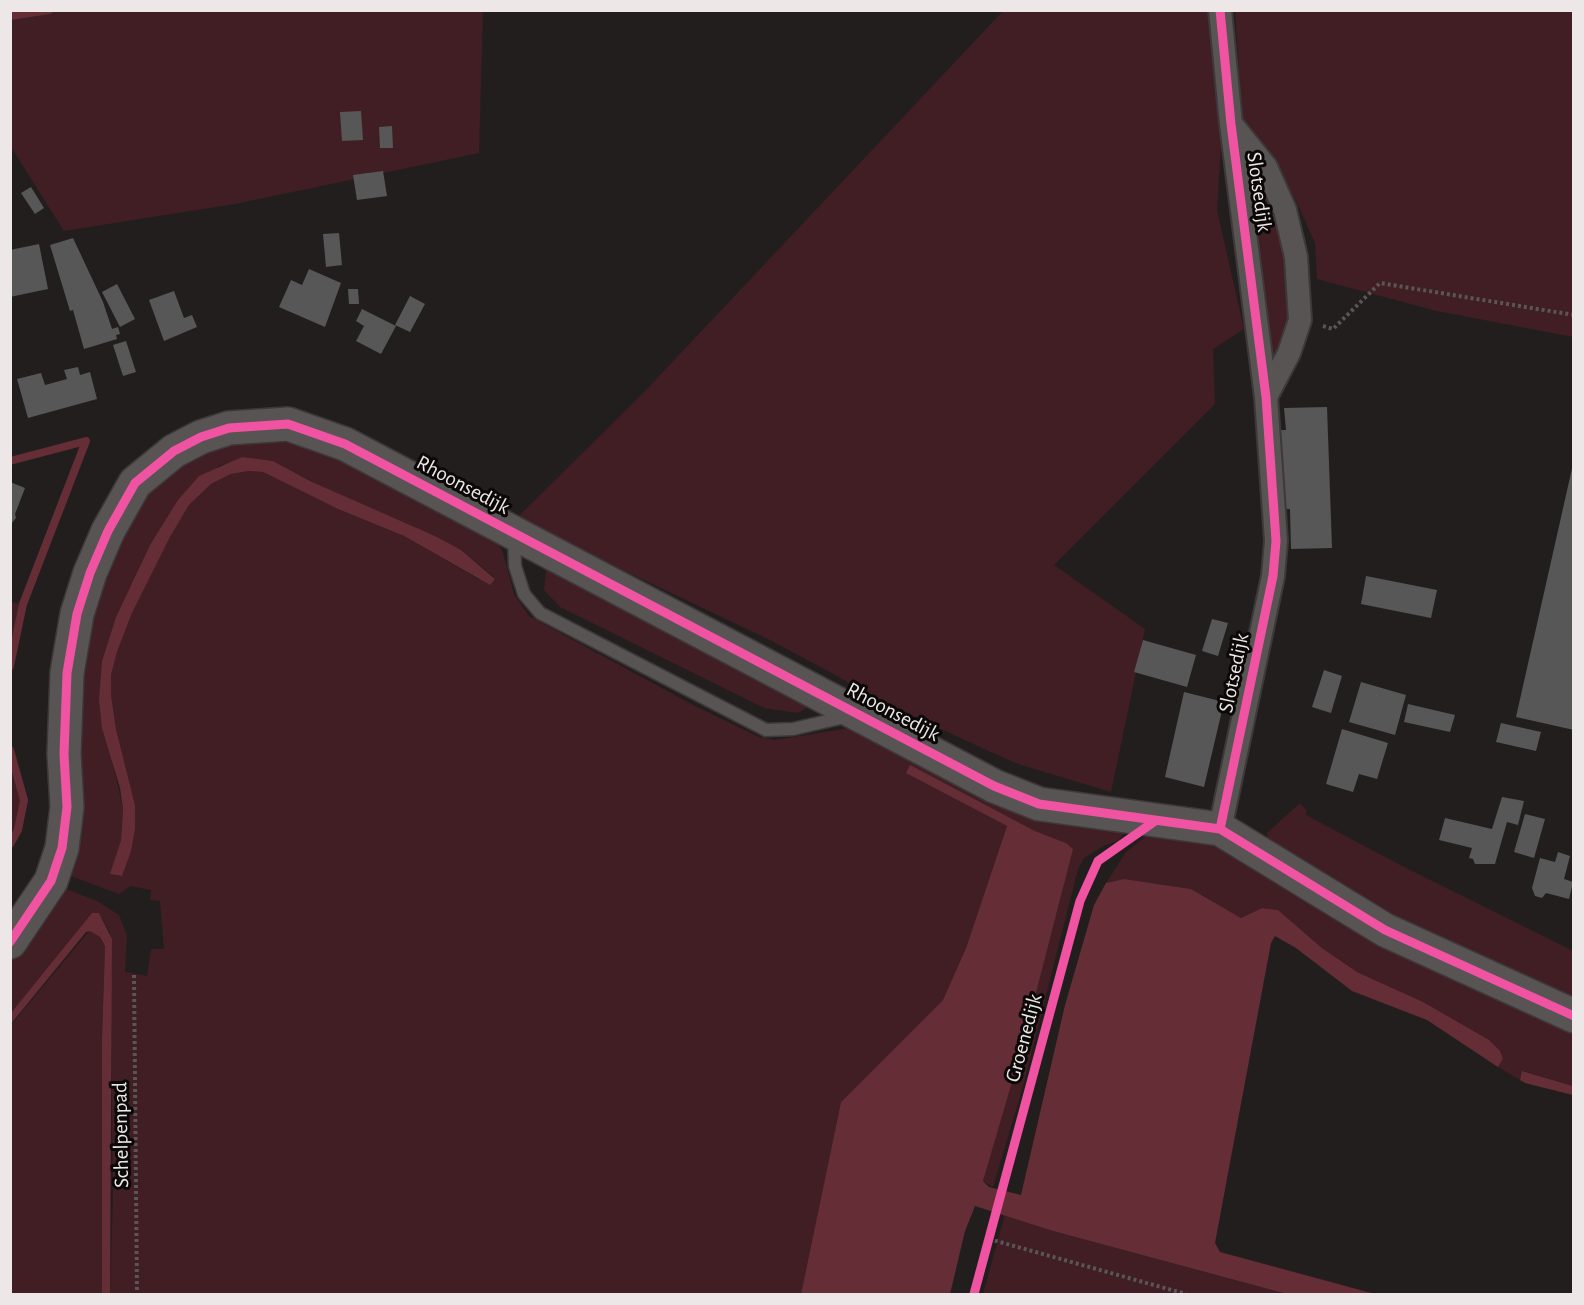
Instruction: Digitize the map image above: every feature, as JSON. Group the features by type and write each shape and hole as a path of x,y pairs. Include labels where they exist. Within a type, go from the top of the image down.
{"street":[{"path":"1220,10 1231,124"},
{"name":"Slotsedijk","path":"1231,124 1266,167 1285,210 1296,257 1300,320 1288,353 1266,397"},
{"name":"Slotsedijk","path":"1220,830 1273,576 1276,541 1266,397 1231,124"},
{"name":"Rhoonsedijk","path":"10,942 47,889 62,848 67,807 64,754 67,673 77,614 90,573 108,531 135,483 174,451 201,437 229,428 288,423 345,444 994,786 1039,804 1220,830"},
{"path":"1220,830 1385,930 1574,1016"}],"lane":[{"name":"Rhoonsedijk","path":"513,532 515,566 524,594 540,613 766,730 793,729 859,714"}],"path":[{"path":"1300,320 1333,329 1380,283 1574,315"},
{"path":"986,1250 992,1228"},
{"path":"989,1239 1186,1294"}],"shaded area":[{"path":"10,11 483,11 479,153 235,204 64,231 11,147"},
{"path":"1003,11 1210,11 1221,147 1217,210 1244,329 1213,349 1215,404 1054,565 1145,629 1111,792 1018,764 982,748 900,710 772,641 516,519 646,390"},
{"path":"1235,11 1573,11 1573,337 1437,311 1317,279 1315,243 1296,201 1242,117"},
{"path":"1248,161 1253,164 1272,201 1283,249 1289,309 1283,341 1271,365"},
{"path":"250,438 296,442 352,463 493,534 503,553 514,594 529,616 695,706 759,737 775,740 856,727 1126,830 1118,841 1103,846 1084,858 1078,869 1022,1090 993,1187 983,1181 1060,900 1066,843 1035,831 910,766 907,773 1007,826 966,948 943,1000 841,1102 801,1294 110,1294 113,1196 110,932 99,913 11,1013 11,959 57,890 66,889 97,901 119,915 127,936 125,972 147,976 151,949 164,949 160,901 150,900 151,890 131,886 119,894 71,876 65,871 72,754 90,593 150,486 196,450","holes":["273,461 310,481 461,550 494,577 478,579 404,536 338,509 263,472 249,471 231,474 211,484 189,505 170,537 132,613 111,675 111,695 116,729 135,805 121,876 111,874 121,840 123,809 113,764 102,661 116,617 150,545 220,465"]},
{"path":"242,457 273,461 310,481 437,537 461,550 495,579 490,585 404,536 338,509 263,472 249,471 231,474 211,484 189,505 170,537 132,613 111,675 111,695 116,729 135,805 135,829 131,851 122,876 110,874 121,840 123,809 120,788 102,728 99,700 102,661 116,617 150,545 178,500 199,476"},
{"path":"547,563 808,707 798,713 764,708 560,607 544,590"},
{"path":"10,602 23,604 11,666"},
{"path":"10,750 24,800 18,830 11,844"},
{"path":"910,765 1035,831 1066,843 1073,849 1021,1051 983,1181 989,1187 1021,1195 1065,1005 1094,905 1106,883 1124,879 1191,889 1241,918 1262,908 1278,910 1322,948 1357,972 1423,1002 1489,1040 1500,1051 1503,1059 1498,1067 1427,1020 1352,991 1296,948 1275,936 1271,943 1215,1243 1220,1252 1375,1294 1287,1294 1053,1231 975,1206 965,1231 950,1294 801,1294 841,1102 943,1000 966,948 1007,826 906,773"},
{"path":"1300,803 1306,810 1306,815 1402,866 1573,951 1573,999 1343,892 1268,842 1267,833"},
{"path":"1154,830 1189,831 1573,1025 1573,1086 1523,1071 1520,1080 1498,1067 1503,1059 1401,992 1357,972 1322,948 1278,910 1262,908 1241,918 1191,889 1124,879 1106,883 1126,852"},
{"path":"92,913 99,913 112,939 110,1294 102,1294 102,1039 105,946 100,937 90,931 86,932 10,1025 11,1013"},
{"path":"90,930 100,937 105,946 102,1039 102,1294 11,1294 11,1025"},
{"path":"1522,1071 1573,1086 1573,1095 1525,1083 1520,1080"},
{"path":"1005,1214 1053,1231 1287,1294 983,1294"}],"building":[{"path":"361,111 363,140 342,141 340,112"},
{"path":"392,126 393,148 380,148 379,127"},
{"path":"383,171 387,196 357,200 353,175"},
{"path":"31,187 44,208 35,214 21,193"},
{"path":"339,233 342,265 326,267 323,234"},
{"path":"73,238 103,302 112,329 118,327 120,334 116,335 117,339 84,349 50,245"},
{"path":"39,244 48,289 10,297 10,250"},
{"path":"309,269 341,283 325,327 279,307 291,280 302,285"},
{"path":"117,284 135,319 120,327 102,292"},
{"path":"348,289 358,289 359,304 349,304"},
{"path":"174,291 184,318 192,315 197,327 164,341 149,300"},
{"path":"410,296 425,304 410,332 395,325"},
{"path":"362,309 396,326 381,354 356,341 364,326 356,321"},
{"path":"126,341 136,372 123,376 113,345"},
{"path":"78,367 80,375 90,372 97,399 28,418 17,379 41,373 45,385 67,379 64,370"},
{"path":"1327,407 1332,548 1291,549 1290,509 1283,509 1280,430 1286,430 1284,408"},
{"path":"1574,464 1574,730 1516,717"},
{"path":"10,482 25,488 15,514 16,518 10,525"},
{"path":"1366,576 1437,590 1431,618 1361,604"},
{"path":"1212,619 1228,623 1218,656 1202,651"},
{"path":"1143,640 1196,655 1187,687 1134,672"},
{"path":"1324,670 1342,676 1331,713 1312,707"},
{"path":"1361,682 1406,695 1395,735 1349,722"},
{"path":"1184,692 1224,702 1204,787 1165,777"},
{"path":"1408,704 1455,715 1450,732 1404,722"},
{"path":"1501,723 1541,732 1536,751 1496,742"},
{"path":"1342,729 1388,743 1377,779 1359,774 1353,792 1326,784"},
{"path":"1502,797 1524,801 1518,825 1507,822 1495,864 1475,864 1473,859 1469,858 1472,848 1439,840 1445,818 1492,829"},
{"path":"1525,814 1545,819 1534,858 1514,852"},
{"path":"1558,852 1570,856 1564,879 1573,882 1569,899 1546,893 1542,898 1535,896 1532,888 1540,858 1555,862"}],"waterway":[{"path":"10,16 49,10"},
{"path":"10,461 86,441 23,604 10,666"},
{"path":"10,750 24,800 18,830 10,844"}],"cycle path":[{"path":"1220,10 1231,124 1266,397 1276,541 1273,576 1220,829"},
{"path":"10,942 51,881 62,848 67,807 64,754 67,673 77,614 90,573 108,531 135,483 174,451 201,437 229,428 288,424 345,444 994,786 1039,804 1220,829 1385,930 1574,1016"},
{"name":"Groenedijk","path":"974,1294 1080,901 1098,861 1155,821"}]}
